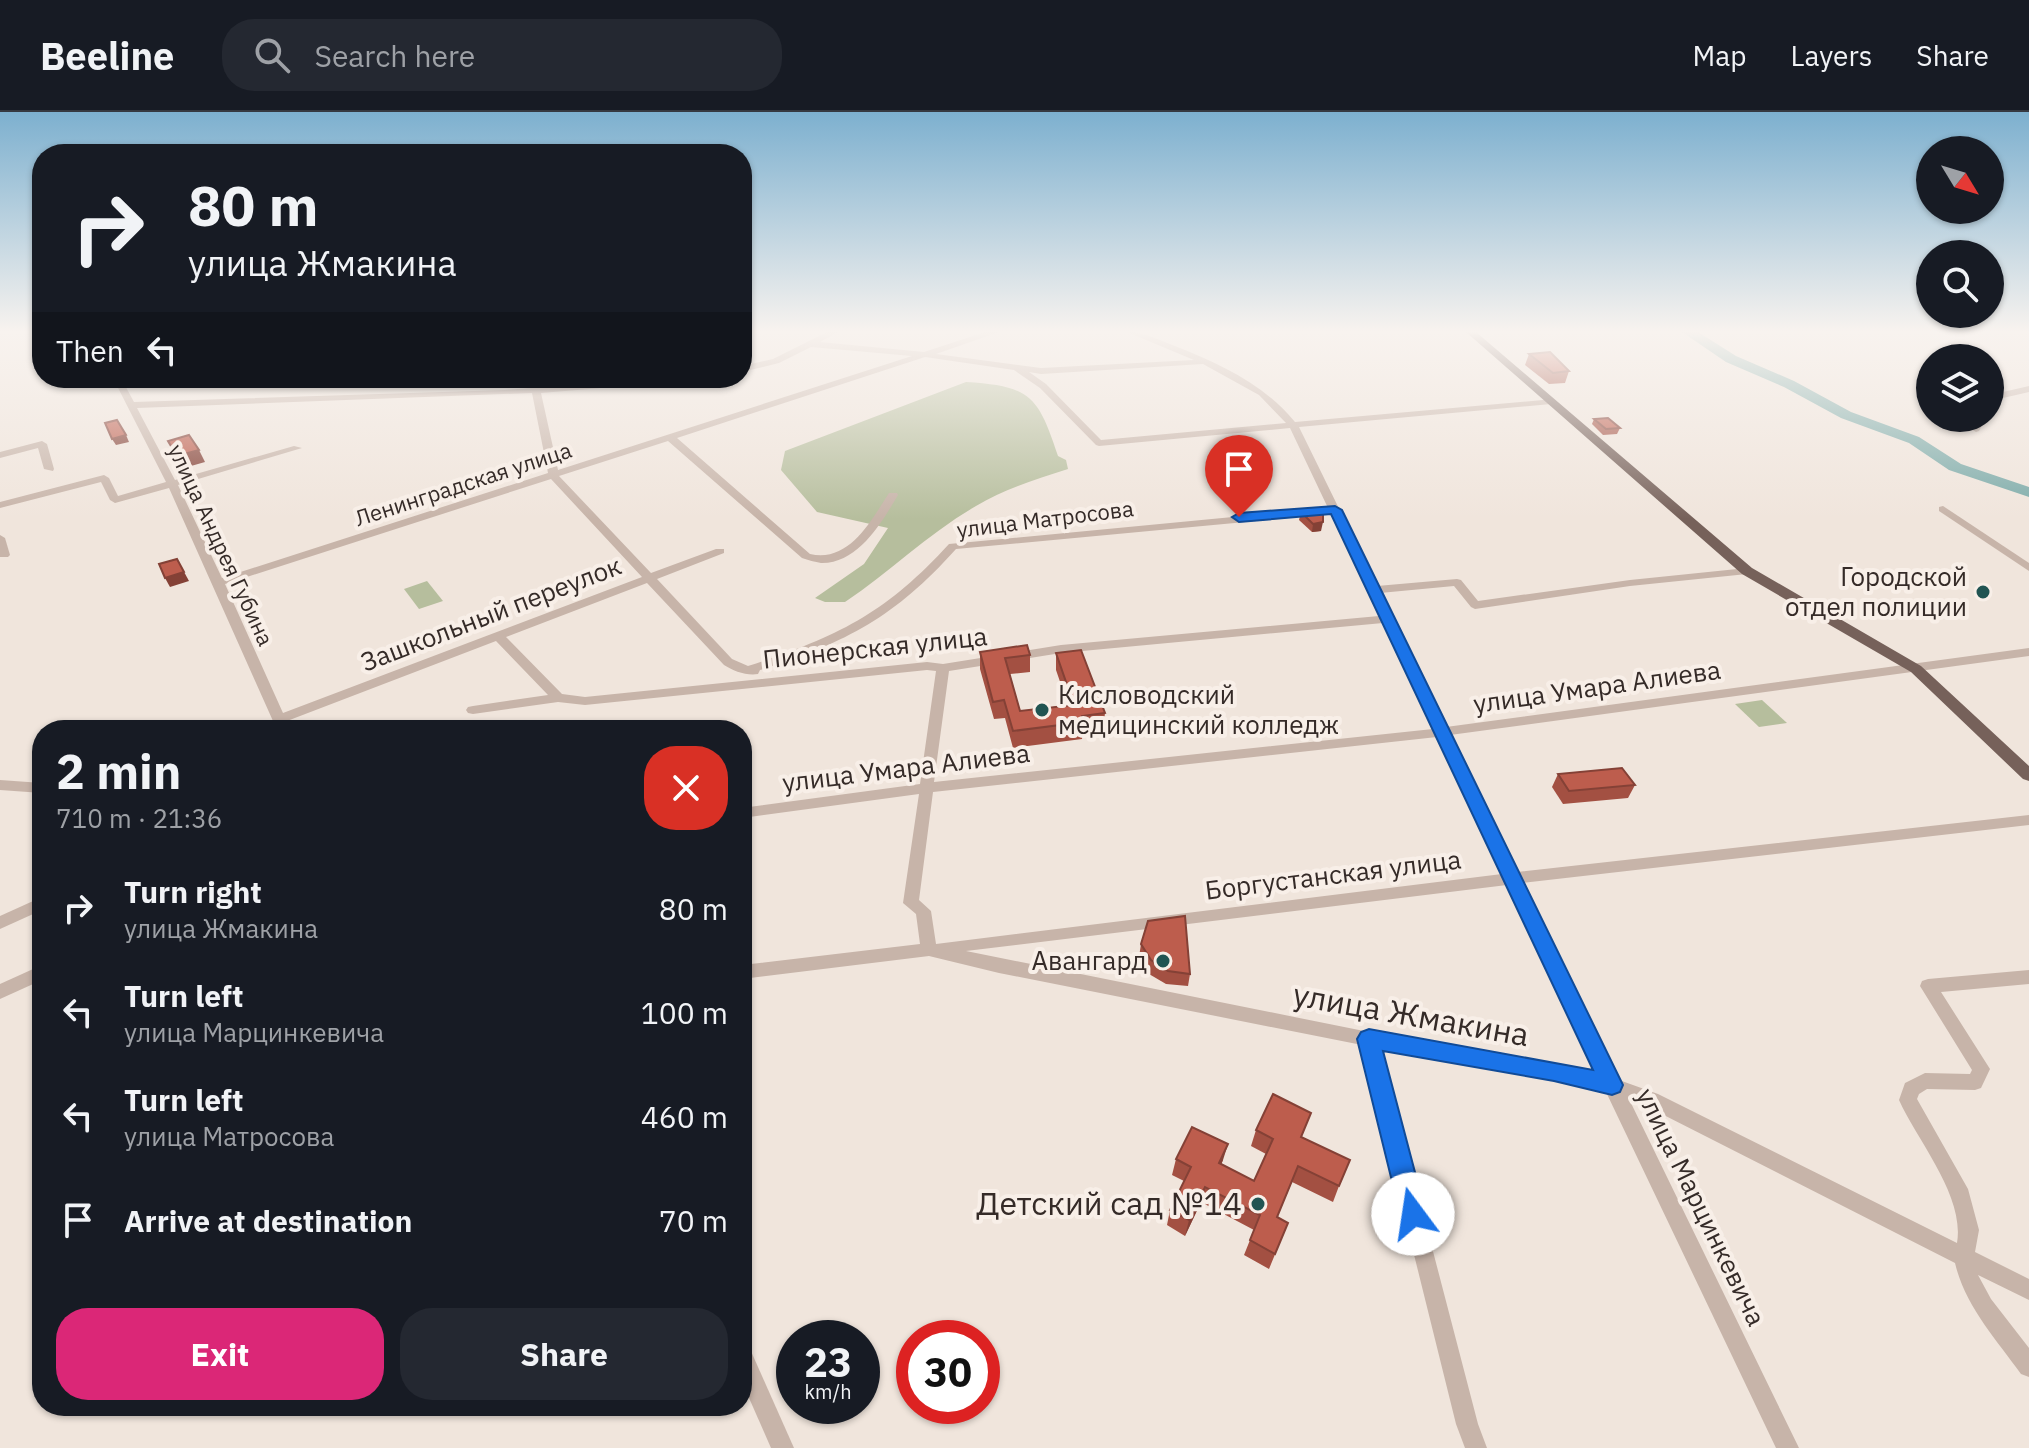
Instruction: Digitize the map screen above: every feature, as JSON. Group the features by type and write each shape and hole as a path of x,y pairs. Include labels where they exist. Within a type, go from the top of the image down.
{"main road":[{"path":"1543,394 1747,571 1916,669 2029,775"}],"street":[{"name":"улица Андрея Губина","path":"125,394 173,484 280,720"},
{"path":"130,405 440,394"},
{"path":"538,394 554,476 728,662 748,670 834,675"},
{"name":"Ленинградская улица","path":"217,583 805,394"},
{"path":"1051,394 1099,443 1551,401"},
{"name":"улица Марцинкевича","path":"1260,394 1277,404 1293,425 1788,1448"},
{"path":"671,438 806,556 815,559 834,557 852,547 874,526 893,495"},
{"path":"0,455 42,444 49,469"},
{"path":"0,505 104,478 115,500 297,448"},
{"path":"1943,509 2029,568"},
{"name":"улица Матросова","path":"748,670 814,649 850,634 880,616 925,580 953,546 1335,510"},
{"path":"0,538 4,555"},
{"name":"Зашкольный переулок","path":"292,720 498,635 720,551"},
{"path":"1374,590 1457,582 1475,605 1630,583 1747,571"},
{"name":"Пионерская улица","path":"473,710 558,698 585,701 927,666 943,668 1061,649 1388,619"},
{"path":"498,635 558,698"},
{"name":"улица Умара Алиева","path":"752,812 926,788 1443,732 2029,652"},
{"path":"929,949 923,911 911,903 943,668"},
{"path":"0,785 32,787"},
{"name":"Боргустанская улица","path":"929,949 2029,820"},
{"path":"0,923 32,908"},
{"name":"улица Жмакина","path":"752,971 929,949 1014,969 1369,1039 1554,1071 1612,1085 1652,1100 2029,1290"},
{"path":"0,992 32,977"},
{"path":"2029,977 1928,986 1981,1069 1975,1082 1925,1081 1911,1089 1908,1100 1958,1189 1969,1230 1964,1259 1969,1280 1984,1306 2029,1366"},
{"path":"1369,1039 1467,1424 1476,1448"},
{"path":"752,1379 783,1448"}],"green space":[{"path":"934,394 1023,394 1037,407 1058,456 1066,460 1068,469 1009,489 976,506 845,602 825,602 815,598 864,564 888,528 817,512 781,470 785,451"},
{"path":"427,581 443,601 419,609 404,589"},
{"path":"1762,700 1787,723 1759,727 1735,704"}],"building":[{"path":"1608,418 1620,428 1606,429 1594,419"},
{"path":"117,420 126,435 112,439 105,423"},
{"path":"189,435 199,450 177,456 168,441"},
{"path":"1301,512 1323,512 1323,522 1313,524"},
{"path":"177,559 184,572 165,578 159,564"},
{"path":"1027,645 1030,655 1005,658 1020,711 1074,705 1056,653 1081,650 1105,713 1082,716 1084,722 1013,731 1004,700 993,702 980,652"},
{"path":"1622,768 1635,785 1569,791 1558,774"},
{"name":"Авангард","path":"1185,916 1190,974 1168,971 1151,960 1141,944 1148,921"},
{"path":"1273,1094 1311,1113 1301,1137 1350,1160 1339,1186 1298,1166 1277,1217 1288,1223 1275,1254 1250,1240 1260,1215 1205,1187 1189,1220 1170,1210 1191,1167 1176,1159 1192,1127 1228,1144 1219,1163 1254,1181 1273,1139 1256,1130"}],"waterway":[{"path":"1808,394 1846,415 1914,440 1955,467 2029,492"}],"place":[{"name":"Городской отдел полиции","path":"1983,592"},
{"name":"Кисловодский медицинский колледж","path":"1042,710"},
{"name":"Авангард","path":"1163,961"},
{"name":"Детский сад №14","path":"1258,1204"}],"route":[{"path":"1239,517 1335,510 1520,888 1612,1085 1554,1071 1369,1039 1413,1214"}]}
